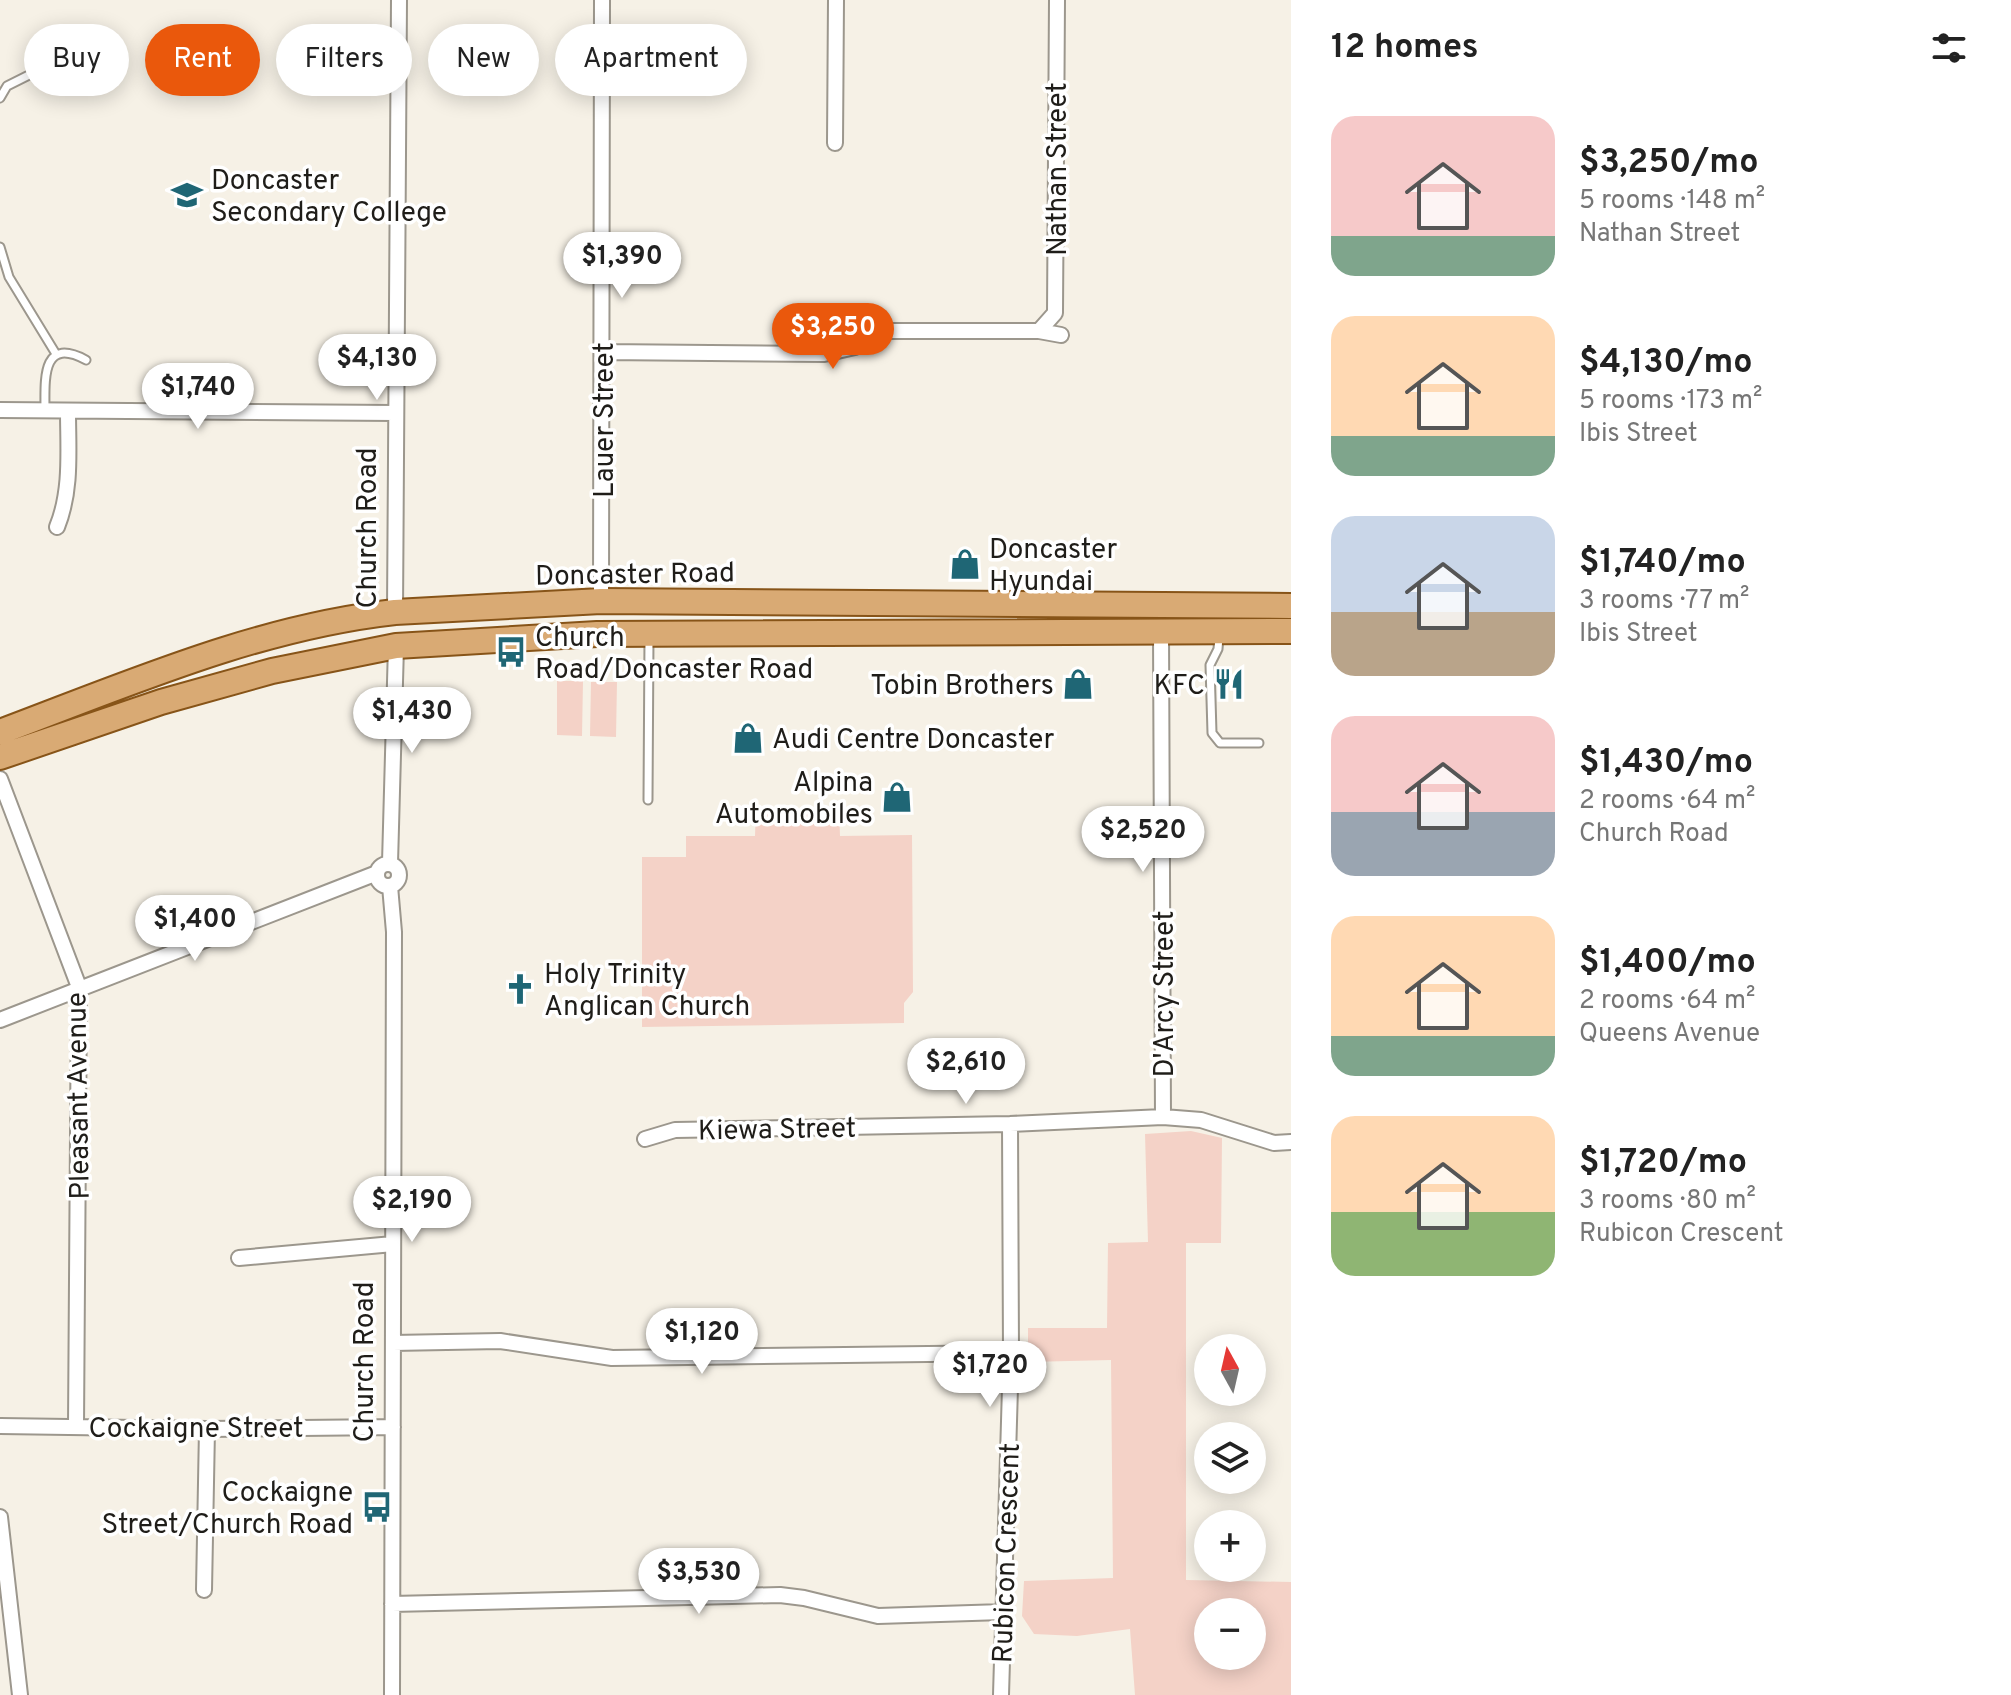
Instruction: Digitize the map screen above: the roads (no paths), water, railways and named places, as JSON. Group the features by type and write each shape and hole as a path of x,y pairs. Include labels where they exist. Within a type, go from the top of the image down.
{"main road":[{"path":"792,600 792,632"},
{"name":"Doncaster Road","path":"0,732 194,659 363,615 601,601 1291,606"},
{"name":"Church Road","path":"395,612 396,646"},
{"path":"0,757 161,702 258,674 396,646 649,634 1291,631"}],"street":[{"name":"Church Road","path":"395,612 399,0"},
{"name":"Lauer Street","path":"601,601 602,0"},
{"path":"835,143 836,0"},
{"name":"Nathan Street","path":"1039,331 1055,313 1057,0"},
{"path":"603,352 824,354 855,347 888,331 1039,331 1061,335"},
{"path":"0,410 396,413"},
{"path":"57,527 65,508 67,487 68,411"},
{"name":"D'Arcy Street","path":"1161,631 1163,1117"},
{"name":"Church Road","path":"390,863 396,646"},
{"name":"Pleasant Avenue","path":"0,779 79,987 76,1427"},
{"path":"390,863 399,872 397,882 390,886 379,881 377,873 380,867 390,863"},
{"path":"0,1020 377,873"},
{"name":"Church Road","path":"390,886 394,932 392,1695"},
{"name":"Kiewa Street","path":"645,1139 675,1130 1010,1124 1163,1117 1201,1120 1274,1143 1291,1142"},
{"name":"Rubicon Crescent","path":"1001,1695 1011,1353 1010,1124"},
{"path":"239,1258 393,1244"},
{"path":"393,1343 500,1341 612,1358 1011,1353"},
{"name":"Cockaigne Street","path":"0,1426 207,1429 393,1427"},
{"path":"204,1590 207,1429"},
{"path":"0,1517 20,1695"},
{"path":"392,1604 780,1595 878,1616 1003,1612"}],"lane":[{"path":"0,98 7,86 24,78"},
{"path":"0,247 9,277 56,354"},
{"path":"56,354 73,353 86,360"},
{"path":"45,411 47,367 56,354"},
{"path":"1219,631 1218,649 1210,665 1212,733 1220,743 1259,743"},
{"path":"648,800 649,634"}],"place":[{"name":"Doncaster Secondary College","path":"187,195"},
{"name":"Doncaster Hyundai","path":"965,564"},
{"name":"Church Road/Doncaster Road","path":"511,652"},
{"name":"Tobin Brothers","path":"1078,684"},
{"name":"KFC","path":"1229,684"},
{"name":"Audi Centre Doncaster","path":"748,738"},
{"name":"Alpina Automobiles","path":"897,797"},
{"name":"Holy Trinity Anglican Church","path":"520,989"},
{"name":"Cockaigne Street/Church Road","path":"377,1507"}]}
